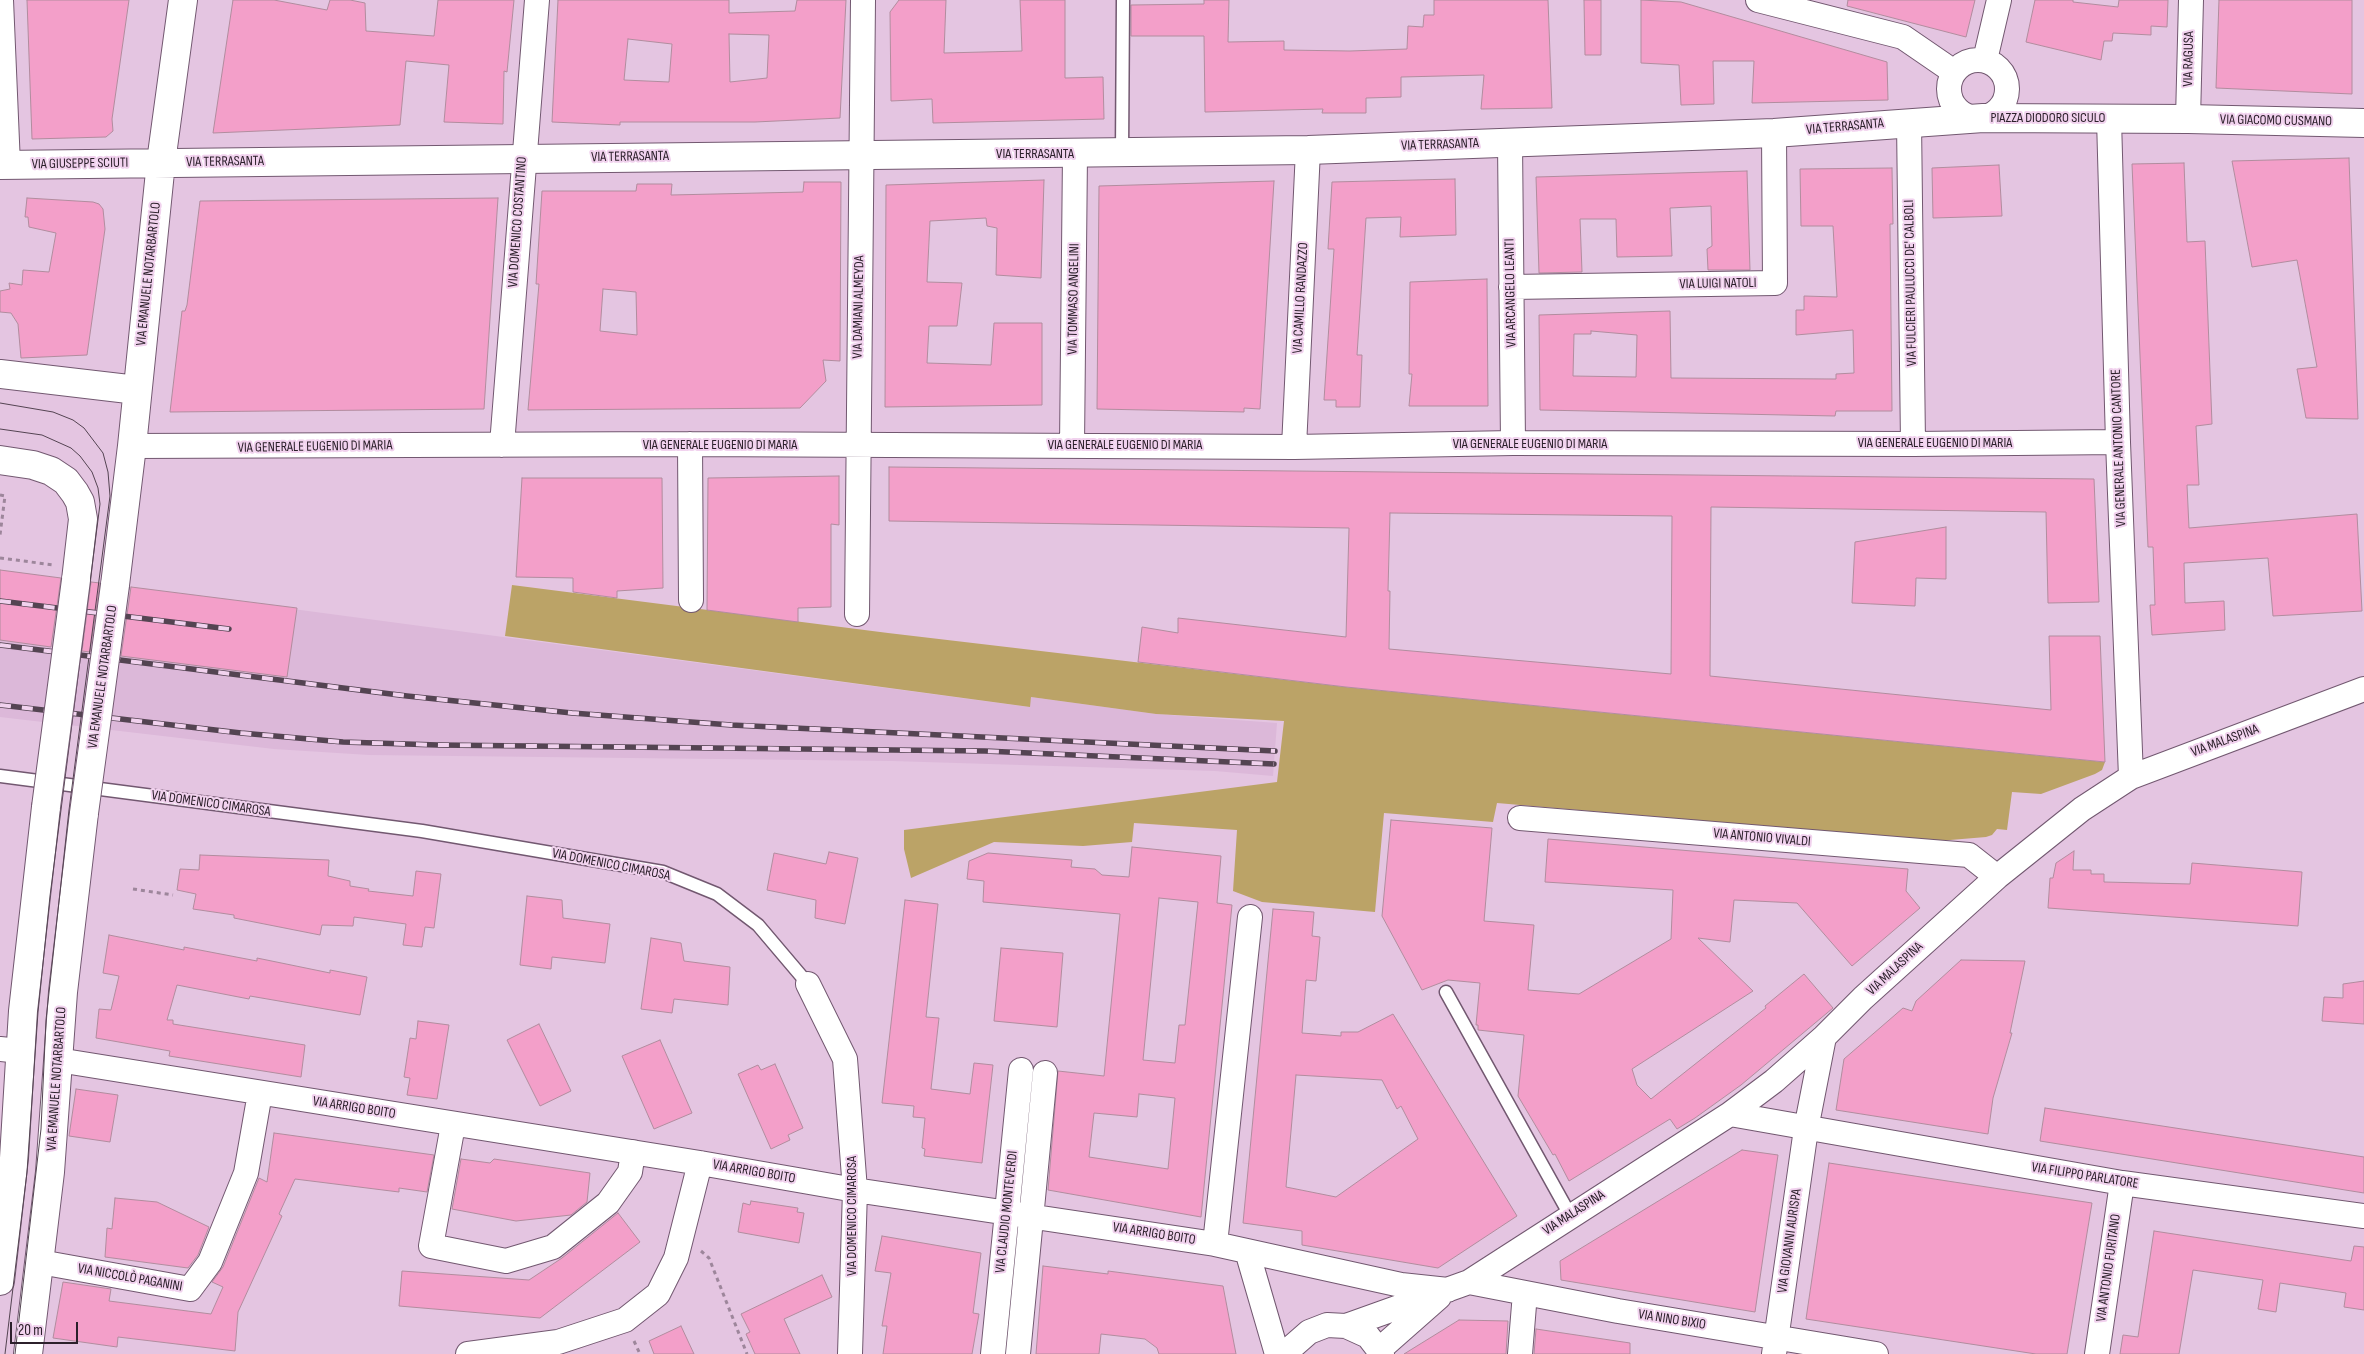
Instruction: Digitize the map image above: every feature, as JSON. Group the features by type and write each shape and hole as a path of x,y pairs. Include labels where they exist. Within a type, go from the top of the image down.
{"street":[{"path":"1,0 4,165"},
{"name":"VIA EMANUELE NOTARBARTOLO","path":"28,1354 55,1126 63,992 84,813 132,446 136,390 161,162 183,0"},
{"name":"VIA DOMENICO COSTANTINO","path":"502,445 523,158 537,0"},
{"name":"VIA DAMIANI ALMEYDA","path":"857,614 863,0"},
{"path":"1758,0 1834,9 1903,37 1954,72"},
{"path":"1985,60 1999,0"},
{"name":"VIA RAGUSA","path":"2188,119 2190,0"},
{"path":"1985,60 2001,71 2006,80 2007,90 2000,108 1992,115 1983,118 1973,118 1956,108 1949,91 1954,72 1968,62 1985,60"},
{"name":"PIAZZA DIODORO SICULO","path":"1908,122 1983,118 2188,119"},
{"name":"VIA GENERALE ANTONIO CANTORE","path":"2108,119 2131,777"},
{"name":"VIA GIACOMO CUSMANO","path":"2188,119 2364,123"},
{"name":"VIA TERRASANTA","path":"161,162 861,154 1076,154 1308,150 1774,133 1908,122"},
{"name":"VIA FULCIERI PAULUCCI DE' CALBOLI","path":"1908,122 1913,444"},
{"name":"VIA LUIGI NATOLI","path":"1511,287 1775,283 1774,133"},
{"name":"VIA ARCANGELO LEANTI","path":"1510,143 1513,443"},
{"name":"VIA CAMILLO RANDAZZO","path":"1294,447 1308,150"},
{"name":"VIA TOMMASO ANGELINI","path":"1072,445 1076,154"},
{"name":"VIA GIUSEPPE SCIUTI","path":"4,165 161,162"},
{"path":"0,374 136,390"},
{"name":"VIA GENERALE EUGENIO DI MARIA","path":"132,446 690,444 1294,447 1513,443 1913,444 2118,442"},
{"path":"690,444 691,600"},
{"path":"0,460 33,465 51,471 72,487 80,502 83,518 46,807 10,1050 9,1093 14,1158 0,1281"},
{"name":"VIA MALASPINA","path":"1458,1286 1730,1114 1774,1081 1997,877 2082,809 2131,777 2364,690"},
{"name":"VIA ANTONIO VIVALDI","path":"1520,818 1969,855 1997,877"},
{"path":"1216,1244 1250,916"},
{"name":"VIA DOMENICO CIMAROSA","path":"808,984 845,1059 855,1190 850,1354"},
{"name":"VIA GIOVANNI AURISPA","path":"1776,1346 1806,1129 1824,1037"},
{"name":"VIA ARRIGO BOITO","path":"58,1060 453,1125 633,1152 855,1190 1008,1211 1216,1244 1401,1285 1458,1286"},
{"name":"VIA CLAUDIO MONTEVERDI","path":"993,1354 1022,1070"},
{"name":"VIA CLAUDIO MONTEVERDI","path":"1018,1354 1044,1073"},
{"name":"VIA NICCOLÒ PAGANINI","path":"40,1262 190,1289 210,1262 246,1173 260,1093"},
{"name":"VIA FILIPPO PARLATORE","path":"1730,1114 1806,1129 2122,1183 2364,1216"},
{"path":"453,1125 431,1246 506,1261 553,1247 608,1203 630,1172 633,1152"},
{"path":"468,1354 558,1342 625,1320 658,1294 676,1258 700,1163"},
{"name":"VIA ANTONIO FURITANO","path":"2097,1354 2122,1183"},
{"path":"1247,1251 1277,1354"},
{"path":"1346,1326 1458,1286"},
{"path":"1287,1354 1309,1332 1327,1325 1346,1326 1368,1336 1381,1352 1458,1286"},
{"name":"VIA NINO BIXIO","path":"1458,1286 1525,1293 1776,1346 1876,1354"},
{"path":"1520,1354 1525,1293"}],"lane":[{"path":"1122,153 1123,0"},
{"name":"VIA DOMENICO CIMAROSA","path":"0,776 422,831 664,872 717,894 758,925 808,984"},
{"path":"1446,992 1570,1215"}],"path":[{"path":"0,496 5,496 0,535"},
{"path":"0,558 77,574"},
{"path":"133,889 173,895"},
{"path":"682,1233 709,1258 747,1354"}],"shaded area":[{"path":"0,570 1029,707 1031,697 1156,714 1277,723 1273,776 1215,771 892,761 369,755 274,749 0,717"},
{"path":"512,585 888,633 1346,687 2105,762 2102,770 2095,774 2041,794 2012,792 2007,830 1997,829 1992,835 1986,837 1938,841 1497,803 1493,822 1384,813 1375,912 1262,902 1233,891 1237,830 1134,823 1132,842 1083,846 994,842 911,878 904,849 904,830 1277,782 1284,721 1156,714 1031,697 1030,707 505,636"}],"building":[{"path":"27,0 129,0 112,119 113,131 106,137 32,139"},
{"path":"233,0 274,0 327,10 330,0 350,0 365,3 366,31 434,36 438,0 514,0 507,72 504,71 503,124 444,122 449,65 406,61 400,125 213,133"},
{"path":"558,0 729,0 729,13 795,11 797,0 846,0 840,118 755,122 620,122 620,125 552,122","holes":["729,34 769,35 767,78 730,82","628,39 672,44 669,82 624,80"]},
{"path":"899,0 946,0 944,53 1022,51 1020,0 1065,0 1065,78 1103,77 1104,119 933,123 932,99 891,101 890,12"},
{"path":"1204,0 1229,0 1228,42 1284,41 1284,50 1350,51 1407,49 1408,26 1423,27 1424,15 1434,15 1434,0 1548,0 1552,108 1481,109 1484,75 1401,77 1401,97 1366,98 1366,113 1322,113 1323,109 1205,112 1204,36 1131,36 1131,5 1204,4"},
{"path":"1584,0 1601,0 1601,55 1585,55"},
{"path":"1641,0 1681,2 1887,62 1888,100 1752,103 1754,61 1713,61 1714,104 1681,105 1679,65 1641,63"},
{"path":"1848,0 1975,0 1966,37 1847,6"},
{"path":"2035,0 2073,0 2073,2 2118,7 2119,0 2168,0 2167,27 2151,26 2151,35 2113,33 2112,41 2104,41 2101,60 2026,42"},
{"path":"2219,0 2352,0 2352,94 2216,88"},
{"path":"2349,158 2358,419 2306,418 2297,369 2317,367 2297,260 2252,267 2232,161"},
{"path":"2184,163 2187,242 2205,241 2212,424 2196,426 2199,485 2187,485 2189,528 2357,514 2362,611 2273,616 2268,558 2184,563 2185,603 2224,601 2225,630 2152,635 2150,605 2155,605 2153,547 2148,547 2132,164"},
{"path":"1999,165 2002,216 1933,218 1932,168"},
{"path":"1892,168 1893,224 1890,224 1892,411 1836,411 1835,416 1540,410 1539,315 1670,311 1671,378 1836,379 1836,374 1854,373 1853,330 1796,335 1796,310 1804,310 1804,296 1837,297 1833,226 1801,226 1800,169","holes":["1591,331 1637,335 1636,377 1573,376 1574,334 1591,334"]},
{"path":"1747,171 1750,270 1708,270 1707,249 1712,246 1711,206 1670,208 1672,256 1617,257 1616,219 1580,219 1582,272 1539,273 1536,177"},
{"path":"1455,179 1456,235 1400,237 1401,217 1366,218 1357,355 1362,355 1360,407 1336,407 1336,400 1324,400 1334,249 1328,249 1332,182"},
{"path":"1044,180 1041,278 996,275 997,228 987,226 986,218 930,221 927,282 962,283 957,326 929,326 927,363 991,365 994,323 1042,323 1042,405 885,407 886,185"},
{"path":"1274,181 1260,409 1244,408 1244,412 1097,409 1099,186"},
{"path":"804,182 841,182 840,361 823,360 826,381 800,408 528,410 539,284 536,284 542,191 636,191 637,184 672,184 671,195 803,192","holes":["603,289 636,292 637,335 600,331"]},
{"path":"27,198 93,202 99,204 103,209 105,229 87,355 21,358 18,324 11,313 0,312 0,291 10,289 9,283 22,285 23,270 49,272 56,233 29,227 28,217 25,217"},
{"path":"498,198 484,409 170,412 182,311 185,311 187,305 200,201"},
{"path":"1487,279 1488,406 1409,406 1412,374 1409,374 1410,282"},
{"path":"889,467 2094,479 2099,602 2048,603 2046,512 1711,507 1710,676 2051,710 2049,636 2100,636 2105,762 1346,687 1138,662 1142,627 1178,633 1178,618 1346,637 1349,528 889,521","holes":["1390,513 1672,516 1671,674 1389,649"]},
{"path":"839,476 839,525 831,524 831,607 798,608 798,622 707,610 708,478"},
{"path":"522,478 662,478 663,588 617,591 617,598 573,592 573,578 516,577"},
{"path":"1946,527 1946,579 1916,578 1915,606 1852,603 1855,542"},
{"path":"0,570 61,578 51,647 0,640"},
{"path":"91,582 100,583 90,652 82,651"},
{"path":"131,587 297,608 287,677 121,656"},
{"path":"1391,820 1492,828 1484,921 1534,925 1528,990 1579,994 1671,939 1673,890 1545,882 1548,839 1908,869 1906,891 1920,908 1852,966 1797,903 1734,900 1730,942 1698,938 1753,991 1632,1069 1637,1085 1651,1099 1766,1008 1765,1006 1804,974 1833,1008 1741,1085 1695,1118 1677,1129 1670,1119 1569,1181 1555,1154 1553,1155 1518,1096 1524,1035 1478,1030 1478,1025 1476,1025 1480,983 1448,980 1422,990 1382,916"},
{"path":"1132,847 1221,856 1217,903 1232,905 1201,1217 1048,1190 1058,1071 1104,1076 1120,914 983,902 984,881 967,879 969,861 988,853 1072,860 1071,867 1095,869 1102,875 1129,877","holes":["1159,898 1198,902 1185,1025 1179,1025 1175,1063 1143,1060","1139,1094 1175,1098 1168,1169 1089,1157 1094,1113 1137,1117"]},
{"path":"2074,851 2073,870 2091,870 2091,874 2104,874 2104,882 2190,884 2192,863 2302,872 2298,926 2048,908 2050,878 2053,878 2056,863"},
{"path":"829,852 858,858 845,924 815,918 816,900 767,890 774,853 826,864"},
{"path":"200,855 329,860 328,876 350,881 350,886 369,889 368,891 413,896 416,871 441,874 434,928 425,927 422,947 403,945 406,924 354,917 353,926 322,925 320,935 234,918 234,915 193,909 196,894 177,890 180,869 199,870"},
{"path":"527,896 562,900 563,918 610,924 605,963 552,957 551,969 520,965"},
{"path":"905,900 938,904 926,1017 939,1018 931,1089 970,1094 974,1063 993,1065 982,1163 924,1156 925,1149 922,1148 925,1118 913,1117 914,1106 882,1103"},
{"path":"1273,909 1314,912 1312,936 1320,937 1316,981 1306,980 1302,1033 1341,1036 1341,1032 1358,1032 1393,1014 1517,1216 1438,1268 1302,1245 1302,1231 1243,1223","holes":["1296,1075 1382,1080 1397,1109 1401,1106 1418,1139 1336,1197 1286,1187"]},
{"path":"109,935 184,950 184,947 257,961 257,958 330,973 330,970 367,977 360,1015 250,996 249,999 177,985 167,1020 173,1020 173,1024 305,1045 301,1077 169,1056 170,1051 96,1038 99,1009 111,1010 119,976 103,973"},
{"path":"651,938 681,943 684,961 730,967 728,1005 674,999 672,1013 641,1009"},
{"path":"1001,948 1063,953 1057,1027 994,1021"},
{"path":"1961,960 2025,961 2010,1033 2012,1033 1993,1098 1988,1134 1836,1110 1844,1059 1903,1008 1912,1011 1916,1001"},
{"path":"2364,981 2364,1024 2322,1021 2324,997 2343,998 2343,984"},
{"path":"418,1021 449,1025 437,1099 407,1095 410,1078 404,1077 410,1038 416,1039"},
{"path":"539,1024 571,1091 540,1106 507,1040"},
{"path":"660,1040 692,1113 654,1129 622,1056"},
{"path":"775,1064 803,1128 788,1135 790,1140 771,1149 738,1074 758,1065 761,1070"},
{"path":"76,1089 118,1095 110,1142 69,1136"},
{"path":"2045,1108 2364,1157 2364,1193 2040,1141"},
{"path":"274,1133 434,1155 427,1192 399,1188 399,1192 295,1179 279,1214 282,1216 238,1312 235,1351 118,1337 117,1347 53,1338 63,1282 111,1289 109,1301 211,1314 223,1287 212,1282 223,1267 259,1178 267,1182"},
{"path":"1742,1150 1778,1155 1755,1312 1561,1280 1560,1261"},
{"path":"461,1159 490,1163 494,1159 590,1173 587,1202 571,1215 516,1221 452,1209"},
{"path":"1829,1163 2092,1203 2067,1354 2036,1354 1806,1319"},
{"path":"115,1198 157,1202 209,1227 198,1255 188,1268 105,1257 107,1228 112,1229"},
{"path":"751,1201 798,1208 797,1212 804,1213 799,1243 738,1232 743,1203 750,1205"},
{"path":"618,1213 640,1242 540,1318 399,1306 402,1271 529,1280 562,1258"},
{"path":"2154,1231 2351,1261 2354,1246 2364,1247 2364,1310 2344,1307 2346,1293 2280,1283 2276,1312 2258,1309 2263,1280 2193,1270 2179,1354 2120,1354 2123,1335 2138,1337"},
{"path":"882,1236 981,1253 973,1313 979,1314 972,1354 883,1354 887,1326 882,1326 891,1273 875,1271"},
{"path":"1043,1266 1108,1274 1108,1271 1223,1286 1236,1354 1159,1354 1157,1348 1145,1339 1101,1334 1099,1354 1036,1354"},
{"path":"822,1275 832,1297 784,1319 800,1354 755,1354 746,1334 750,1332 741,1314"},
{"path":"1459,1320 1508,1321 1506,1354 1404,1354"},
{"path":"681,1326 694,1354 654,1354 649,1341"},
{"path":"1536,1329 1630,1343 1630,1354 1534,1354"}],"tram line":[{"path":"0,403 53,412 73,420 84,428 103,453 108,472 110,496 69,810 46,1020 41,1129 15,1354"},
{"path":"0,429 42,435 71,448 80,456 92,472 98,488 100,504 50,896 38,1012 27,1172 5,1354"}],"railway":[{"path":"0,601 229,629"},
{"path":"0,645 407,696 572,713 731,725 1275,751"},
{"path":"0,705 241,733 343,742 438,745 985,751 1274,764"}]}
